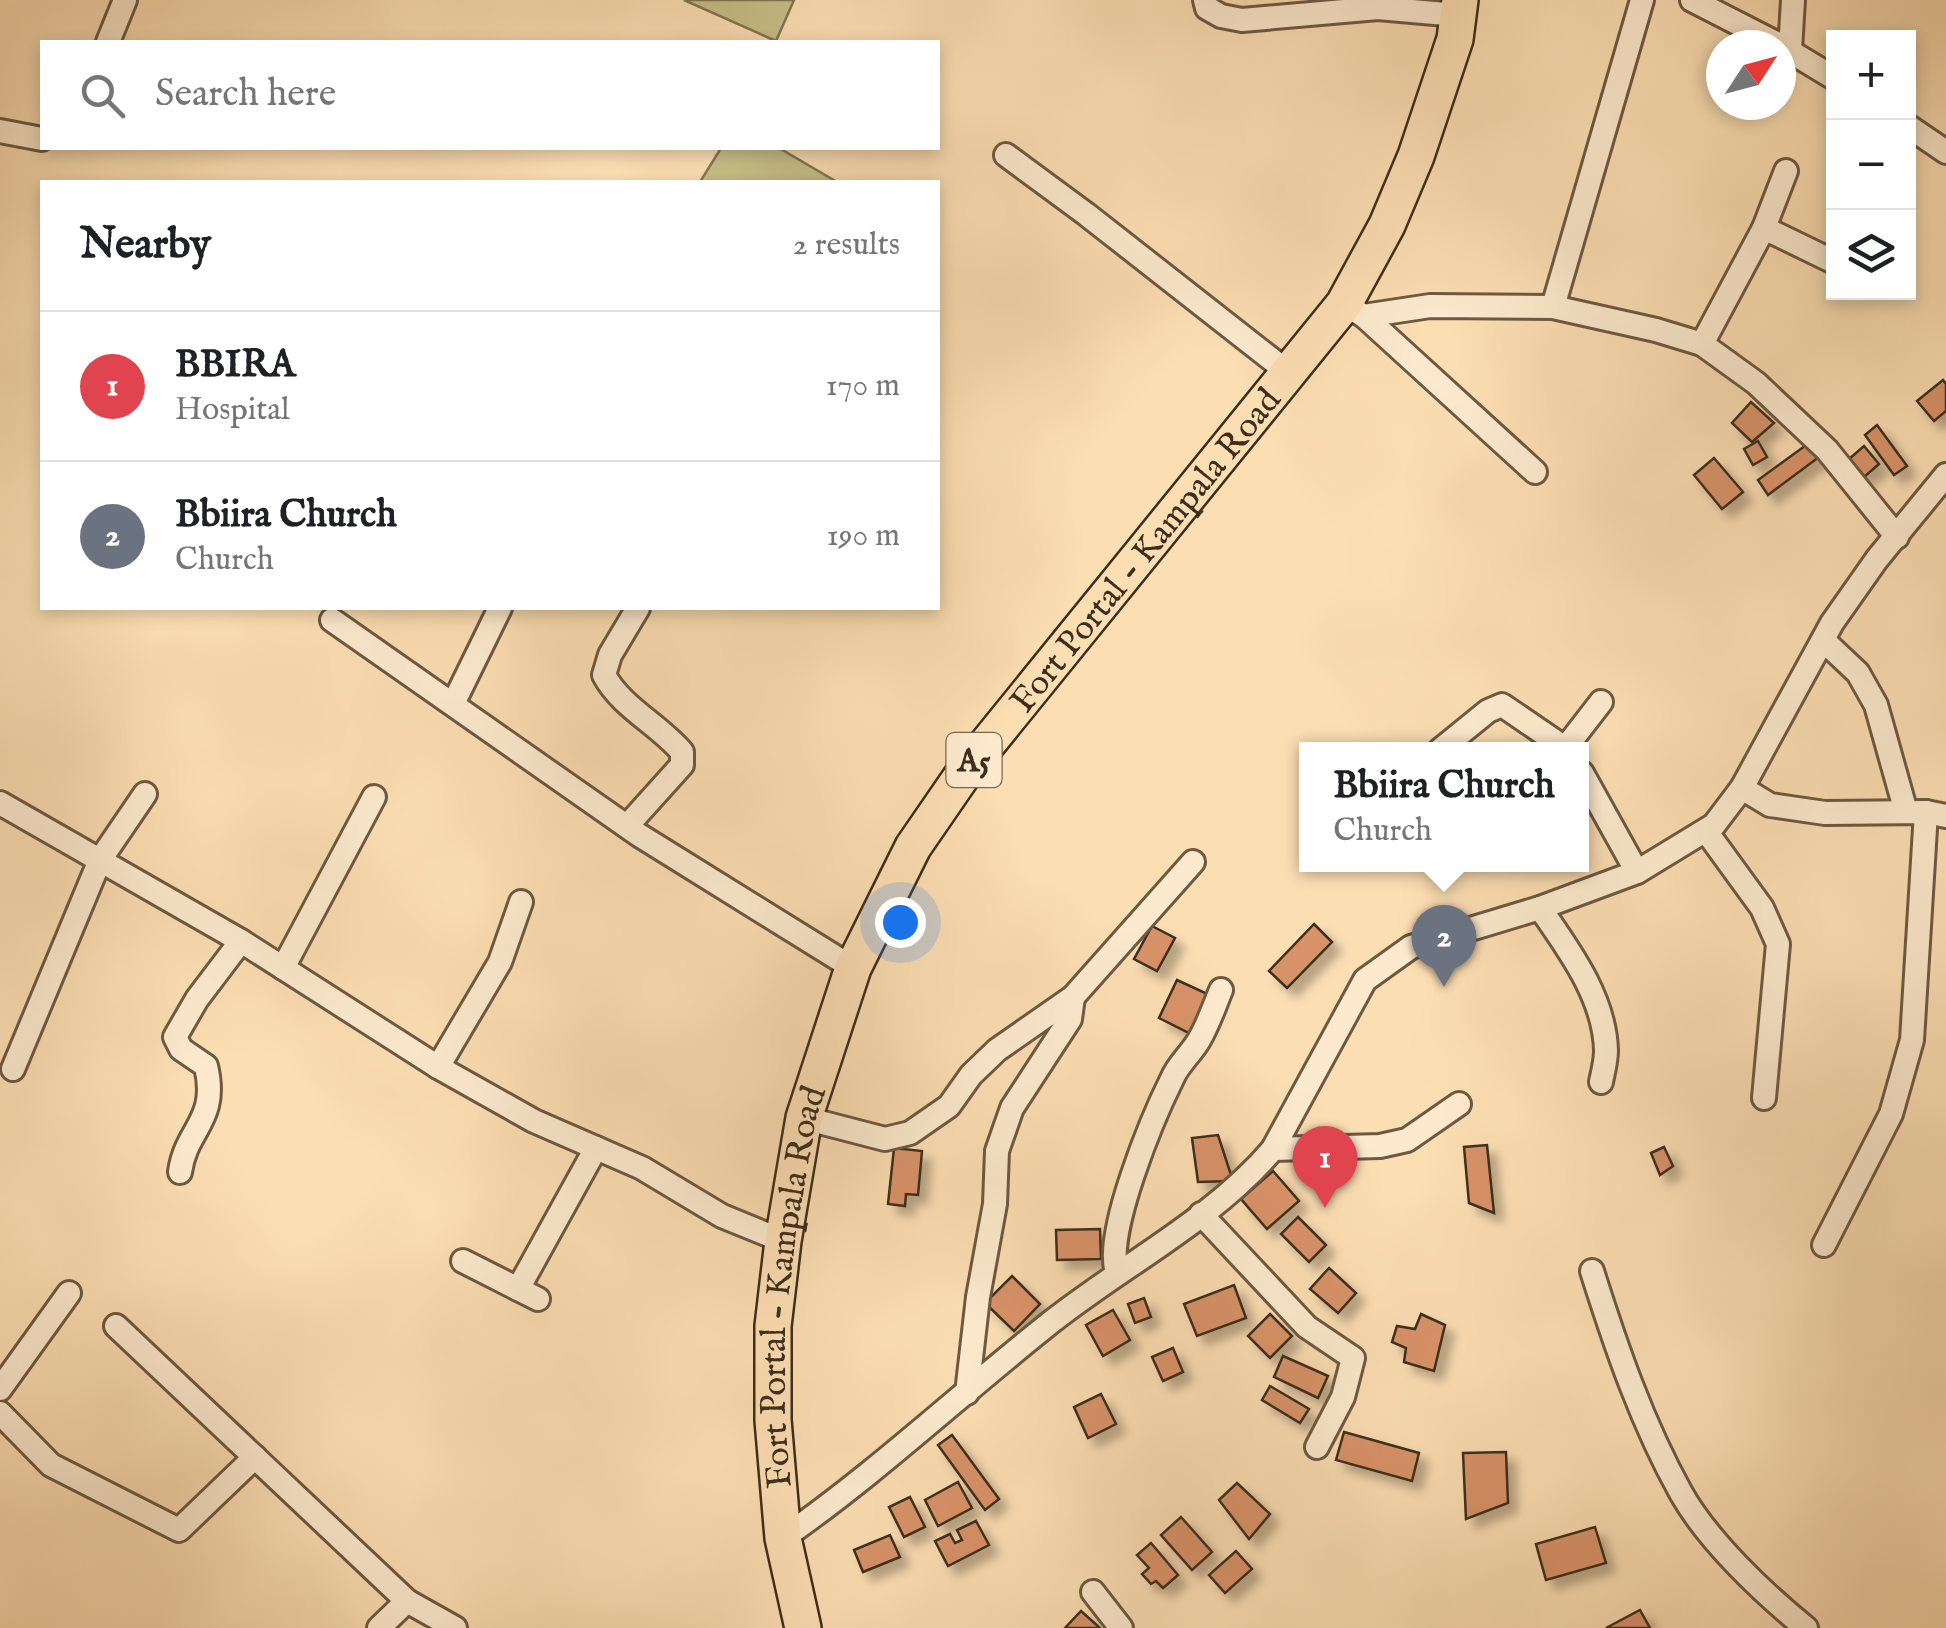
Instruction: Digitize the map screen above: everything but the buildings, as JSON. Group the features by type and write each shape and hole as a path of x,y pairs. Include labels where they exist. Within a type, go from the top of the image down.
{"main road":[{"name":"Fort Portal - Kampala Road","path":"799,1626 783,1538 773,1420 773,1326 804,1118 853,968 913,847 966,770 1289,373 1354,310 1416,156 1455,38 1458,8"}],"street":[{"path":"109,40 125,0"},
{"path":"1205,0 1207,8 1242,20 1378,8 1458,8"},
{"path":"1554,308 1642,0"},
{"path":"1692,0 1751,30"},
{"path":"1787,30 1793,0"},
{"path":"1796,54 1826,73"},
{"path":"0,131 40,139"},
{"path":"1916,131 1946,152"},
{"path":"1006,155 1289,373"},
{"path":"1702,344 1764,228 1786,171"},
{"path":"1764,228 1826,258"},
{"path":"1354,310 1430,306 1554,308 1702,344 1756,384 1827,450 1897,537"},
{"path":"1354,310 1536,472"},
{"path":"783,1538 832,1504 1046,1326 1201,1214 1256,1168 1273,1148 1365,980 1411,947 1540,908 1638,872 1706,831 1742,788 1832,622 1946,475"},
{"path":"453,704 499,610"},
{"path":"626,826 682,766 682,752 666,734 614,693 604,675 610,655 637,610"},
{"path":"332,620 626,826 853,968"},
{"path":"1824,640 1858,673 1926,813 1912,1040 1891,1114 1824,1245"},
{"path":"1571,742 1601,702"},
{"path":"1450,742 1488,710 1502,705 1558,742"},
{"path":"1589,785 1638,872"},
{"path":"1742,788 1770,805 1825,813 1926,813"},
{"path":"13,1069 100,860 145,794"},
{"path":"283,968 374,798"},
{"path":"0,803 241,942 438,1068 534,1121 642,1168 722,1216 783,1241"},
{"path":"1706,831 1762,908 1778,944 1764,1098"},
{"path":"804,1118 885,1139 910,1133 948,1106 971,1075 997,1050 1073,997 1193,862"},
{"path":"438,1068 500,962 521,902"},
{"path":"1540,908 1582,969 1600,1020 1606,1050 1601,1082"},
{"path":"180,1172 206,1114 210,1086 206,1066 181,1049 175,1037 197,999 241,942"},
{"path":"1117,1272 1114,1266 1118,1223 1146,1140 1174,1074 1200,1039 1222,990"},
{"path":"966,1393 994,1204 997,1151 1012,1108 1070,1019 1073,997"},
{"path":"1273,1148 1380,1146 1406,1140 1458,1104"},
{"path":"463,1261 528,1294 596,1148"},
{"path":"1201,1214 1307,1328 1353,1358 1343,1397 1317,1447"},
{"path":"1592,1271 1626,1376 1682,1495 1725,1550 1806,1628"},
{"path":"0,1388 69,1293"},
{"path":"116,1326 408,1601 455,1628"},
{"path":"0,1413 51,1465 180,1530 255,1456"},
{"path":"1093,1592 1122,1628"},
{"path":"378,1628 408,1601"}],"shaded area":[{"path":"684,0 794,0 774,40"},
{"path":"720,150 782,150 834,180 701,180"}],"place":[{"name":"Bbiira Church","path":"1444,987"},
{"name":"BBIRA","path":"1325,1208"}]}
